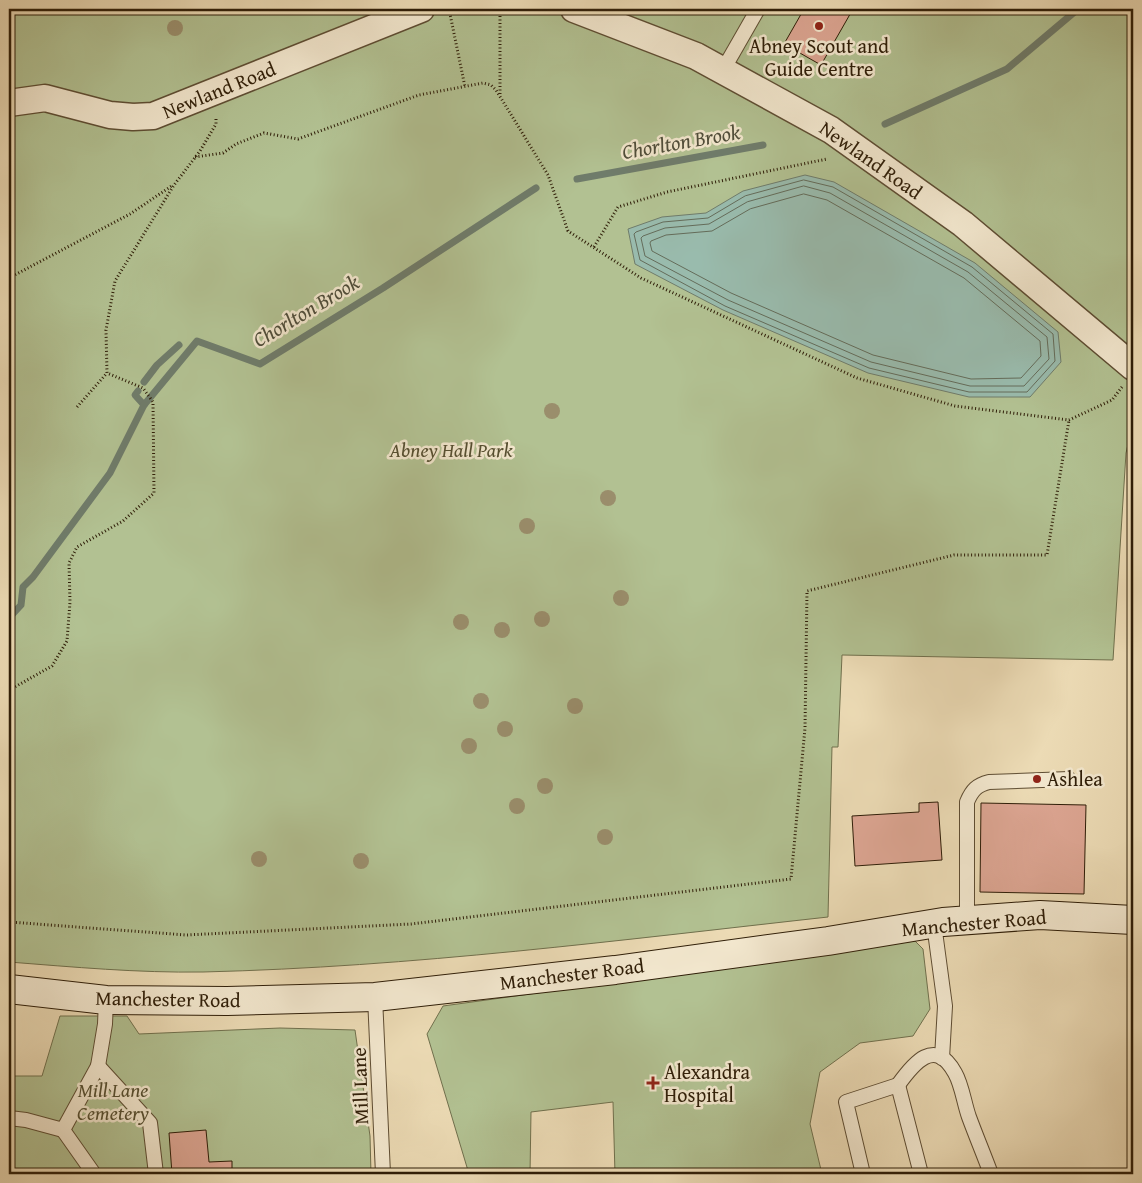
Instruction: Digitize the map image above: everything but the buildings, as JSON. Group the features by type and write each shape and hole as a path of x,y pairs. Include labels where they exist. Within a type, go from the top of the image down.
{"main road":[{"name":"Manchester Road","path":"9,989 106,1000 227,1001 376,997 635,967 828,941 934,924 1040,915 1133,920"}],"street":[{"name":"Newland Road","path":"9,103 45,98 110,115 153,116 422,9"},
{"name":"Newland Road","path":"574,9 696,56 831,130 955,218 1128,377"}],"lane":[{"path":"723,70 758,9"},
{"path":"967,921 968,802 972,792 980,784 990,782 1069,779"},
{"path":"934,924 945,1006 942,1058"},
{"name":"Mill Lane","path":"376,997 383,1174"},
{"path":"64,1130 98,1066 105,1024 106,1000"},
{"path":"863,1174 846,1102 898,1085 918,1060 926,1056 935,1056 942,1058 956,1073 968,1116 991,1174"},
{"path":"98,1066 150,1124 156,1174"},
{"path":"898,1085 921,1174"},
{"path":"9,1118 26,1120 64,1130 94,1174"}],"path":[{"path":"449,9 465,87"},
{"path":"500,9 500,97"},
{"path":"195,157 223,153 236,144 264,133 298,139 419,95 483,83 491,85 500,97 548,175 568,231 641,278 857,378 955,406 1068,420 1112,400 1128,377"},
{"path":"77,407 107,373 106,330 115,281 174,184 195,157 216,124 217,90"},
{"path":"594,247 618,207 667,192 826,158"},
{"path":"9,278 130,214 174,184"},
{"path":"9,686 13,688 52,666 67,642 70,602 69,563 77,547 123,521 154,493 153,402 143,388 107,373"},
{"path":"9,922 186,934 411,924 790,878 805,728 807,590 954,556 1047,555 1068,420"}],"green space":[{"name":"Abney Hall Park","path":"9,9 1133,9 1133,423 1126,453 1113,660 842,655 838,747 832,747 828,917 516,951 360,965 203,972 154,972 9,962"},
{"name":"Alexandra Hospital","path":"915,941 923,949 930,1009 913,1036 860,1043 820,1072 810,1124 822,1174 615,1174 613,1102 531,1112 530,1174 469,1174 427,1034 443,1006"},
{"name":"Mill Lane Cemetery","path":"60,1016 127,1016 139,1034 280,1028 355,1030 370,1136 371,1174 9,1174 9,1076 42,1076"}],"water":[{"path":"805,175 834,182 975,263 1058,332 1061,362 1030,397 969,397 868,373 723,310 635,264 628,229 662,217 706,213 743,191"}],"waterway":[{"name":"Chorlton Brook","path":"885,124 1007,69 1078,9"},
{"name":"Chorlton Brook","path":"577,179 763,145"},
{"name":"Chorlton Brook","path":"9,618 21,605 23,587 33,577 110,473 144,405 197,341 260,364 383,288 536,188"},
{"path":"144,382 157,365 179,345"},
{"path":"138,391 135,395 144,405"}],"place":[{"name":"Abney Scout and Guide Centre","path":"819,26"},
{"name":"Ashlea","path":"1037,779"},
{"name":"Alexandra Hospital","path":"653,1083"}]}
